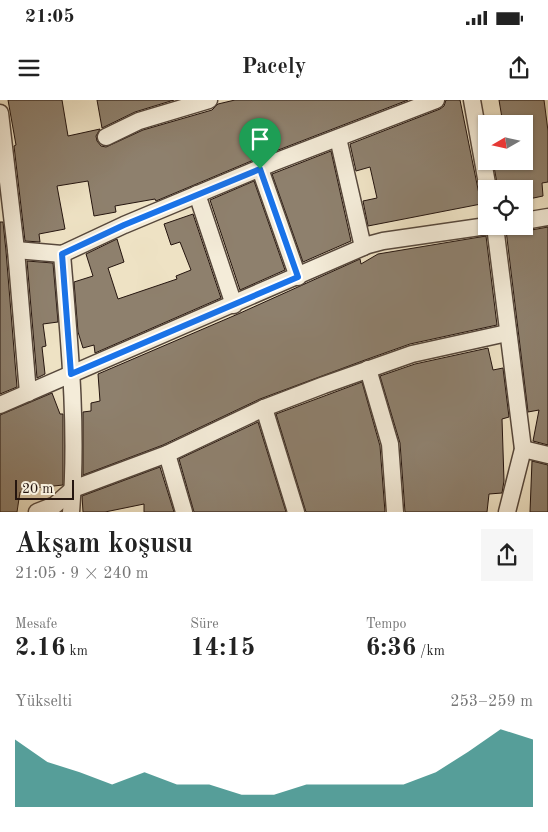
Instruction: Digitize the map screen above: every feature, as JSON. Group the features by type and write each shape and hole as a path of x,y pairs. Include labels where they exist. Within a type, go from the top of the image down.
{"street":[{"path":"106,137 139,121 209,100"},
{"path":"16,250 62,254 197,194 436,100"},
{"path":"472,100 486,180"},
{"path":"0,113 16,250 28,393"},
{"path":"338,138 363,247"},
{"path":"260,169 298,277"},
{"path":"197,194 234,304"},
{"path":"533,220 548,218"},
{"path":"0,405 298,277 363,247 383,241 478,227"},
{"path":"496,235 523,449 507,512"},
{"path":"62,254 71,374 73,489 71,512"},
{"path":"37,512 55,505 73,489 167,454 264,408 412,354 508,333"},
{"path":"368,369 390,444 395,512"},
{"path":"264,408 296,512"},
{"path":"523,449 548,455"},
{"path":"167,454 184,512"}],"building":[{"path":"8,100 62,100 68,136 100,129 96,136 97,141 101,146 106,147 143,130 212,110 218,104 235,100 408,100 268,154 156,201 155,199 115,206 116,212 94,216 88,181 57,186 65,229 39,234 40,242 25,241 14,146 16,145"},
{"path":"97,100 174,100 135,112 102,128"},
{"path":"446,100 460,100 478,189 478,205 368,226 363,201 377,198 370,167 356,171 350,144 444,106"},
{"path":"499,100 544,100 548,131 548,182 542,183 543,196 533,198 533,180 496,180 495,170 533,170 533,115 502,115"},
{"path":"331,151 351,241 303,262 272,174"},
{"path":"254,181 285,270 240,290 210,200"},
{"path":"193,214 221,298 95,353 94,345 83,348 78,332 74,282 93,276 86,254 117,239 124,262 108,268 118,299 177,279 176,276 191,270 180,242 171,245 164,224"},
{"path":"0,222 3,222 6,251 17,387 0,394"},
{"path":"548,227 548,445 533,441 539,410 528,412 507,235 533,235 533,230"},
{"path":"486,236 497,325 410,344 365,360 260,399 163,445 83,475 83,412 91,411 91,403 100,401 98,374 360,259 361,264 378,254"},
{"path":"27,261 53,263 58,322 43,324 46,346 42,347 45,374 37,378"},
{"path":"488,348 493,370 503,368 509,417 502,419 504,481 502,493 489,494 487,512 405,512 400,443 380,376 415,364"},
{"path":"362,382 380,446 385,512 306,512 276,414"},
{"path":"52,393 60,414 63,414 63,485 26,489 26,492 20,492 17,512 0,512 0,415"},
{"path":"258,422 286,512 194,512 179,459"},
{"path":"532,461 548,465 548,512 530,512"},
{"path":"160,467 174,512 144,512 144,504 105,512 83,512 82,496"}],"route":[{"path":"260,169 298,277 71,374 62,254 124,225 260,169"}]}
